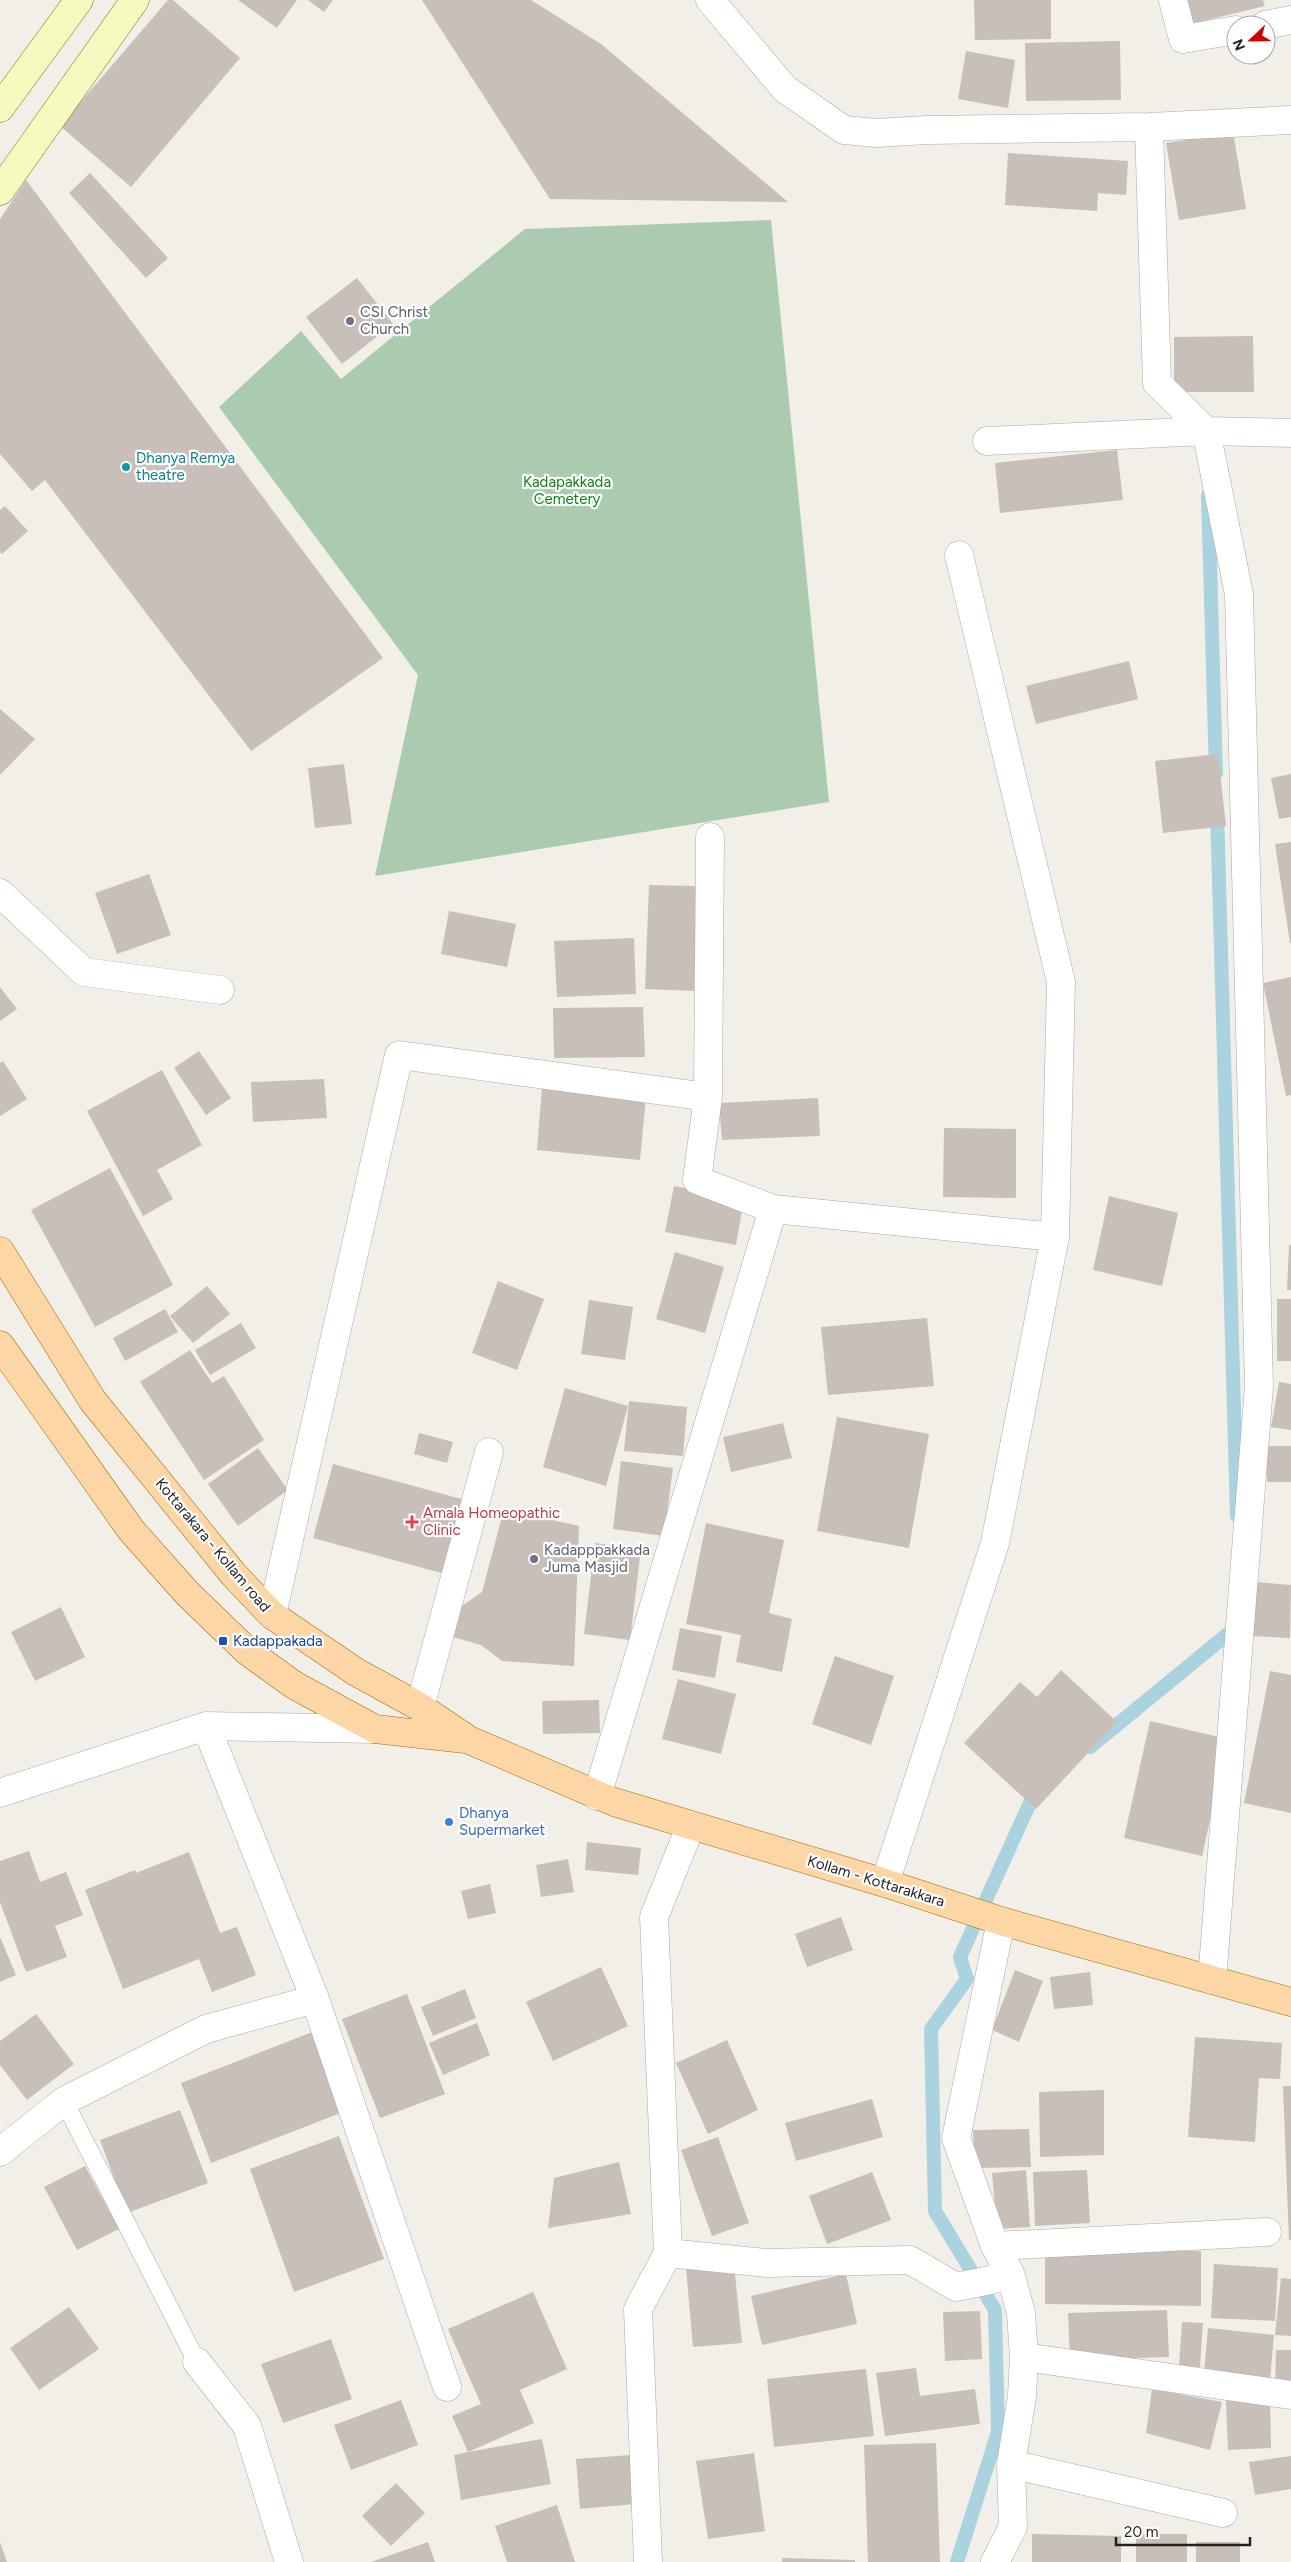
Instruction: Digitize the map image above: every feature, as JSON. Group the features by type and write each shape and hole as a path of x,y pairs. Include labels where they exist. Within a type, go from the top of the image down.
{"main road":[{"path":"0,108 79,0"},
{"path":"0,191 135,0"},
{"name":"Kottarakara - Kollam road","path":"0,1250 94,1401 234,1575 272,1615 356,1672 420,1707 469,1740"},
{"path":"0,1345 131,1530 187,1593 247,1651 294,1685 375,1729 469,1740"},
{"name":"Kollam - Kottarakkara","path":"469,1740 596,1796 885,1883 1001,1922 1291,2002"}],"street":[{"path":"710,0 786,90 844,130 876,133 927,130 1149,127 1291,120"},
{"path":"1174,0 1183,40 1226,32"},
{"path":"1276,23 1291,20"},
{"path":"1149,127 1157,383 1206,431 1238,594 1259,1386 1212,1980"},
{"path":"987,441 1206,431 1291,433"},
{"path":"885,1883 995,1543 1055,1237 1061,982 959,555"},
{"path":"710,837 708,1097 697,1180 773,1210 1055,1237"},
{"path":"0,893 84,972 220,990"},
{"path":"272,1615 399,1055 708,1097"},
{"path":"596,1796 773,1210"},
{"path":"420,1707 489,1452"},
{"path":"206,1726 315,1999 447,2387"},
{"path":"0,1793 206,1726 375,1729"},
{"path":"648,2562 638,2309 668,2253 654,1918 691,1825"},
{"path":"995,2562 1013,2527 1011,2464 1022,2396 1024,2357 1021,2313 1001,2276 996,2246 956,2138 1001,1922"},
{"path":"0,2152 64,2101 206,2029 315,1999"},
{"path":"996,2246 1267,2232"},
{"path":"668,2253 766,2263 910,2260 956,2287 1001,2276"},
{"path":"1024,2357 1291,2395"},
{"path":"197,2362 247,2426 289,2562"},
{"path":"1011,2464 1222,2513"}],"lane":[{"path":"64,2101 197,2362"}],"green space":[{"name":"Kadapakkada Cemetery","path":"771,220 829,802 375,876 418,675 219,407 301,331 341,379 525,229"}],"building":[{"path":"168,0 173,0 240,58 131,187 60,126"},
{"path":"238,0 297,0 277,28"},
{"path":"308,0 333,0 324,12"},
{"path":"422,0 531,0 601,44 788,202 550,199"},
{"path":"974,0 1051,0 1051,39 975,40"},
{"path":"1181,0 1263,0 1265,6 1226,15 1187,25"},
{"path":"1120,41 1121,100 1026,101 1025,43"},
{"path":"966,51 1015,60 1008,108 958,99"},
{"path":"1233,132 1246,209 1179,220 1166,143"},
{"path":"1008,153 1128,161 1126,195 1098,193 1097,211 1005,205"},
{"path":"90,173 168,258 146,278 69,193"},
{"name":"Dhanya Remya theatre","path":"26,180 383,658 251,751 45,480 32,491 0,454 0,219"},
{"name":"CSI Christ Church","path":"357,278 393,324 342,364 306,317"},
{"path":"1253,336 1254,392 1174,392 1174,337"},
{"path":"1117,450 1123,500 1000,513 995,463"},
{"path":"5,506 28,531 2,554 0,552 0,510"},
{"path":"1129,661 1138,699 1036,724 1026,686"},
{"path":"0,709 35,739 0,775"},
{"path":"1218,754 1226,826 1163,833 1155,761"},
{"path":"344,764 352,824 315,828 308,768"},
{"path":"1291,774 1291,817 1279,819 1271,778"},
{"path":"1291,842 1291,943 1290,943 1275,844"},
{"path":"149,874 171,935 117,954 95,893"},
{"path":"649,885 697,886 694,991 645,989"},
{"path":"449,911 516,924 507,967 441,954"},
{"path":"634,938 636,994 557,997 554,941"},
{"path":"1291,977 1291,1095 1286,1096 1263,983"},
{"path":"0,987 17,1009 0,1021"},
{"path":"643,1007 645,1057 554,1058 553,1008"},
{"path":"199,1051 231,1098 206,1115 174,1068"},
{"path":"3,1061 27,1099 0,1116 0,1063"},
{"path":"162,1070 202,1145 157,1170 173,1199 143,1216 87,1111"},
{"path":"324,1079 327,1118 253,1122 251,1082"},
{"path":"542,1087 646,1097 640,1160 537,1150"},
{"path":"818,1098 820,1136 722,1140 719,1103"},
{"path":"944,1128 1016,1129 1016,1198 943,1197"},
{"path":"110,1168 173,1285 95,1327 31,1210"},
{"path":"674,1186 744,1199 736,1245 665,1232"},
{"path":"1109,1196 1178,1213 1162,1286 1093,1270"},
{"path":"1289,1245 1291,1245 1291,1290 1287,1290"},
{"path":"675,1252 724,1267 705,1333 656,1319"},
{"path":"498,1281 544,1299 517,1370 472,1353"},
{"path":"207,1286 230,1314 193,1343 170,1316"},
{"path":"1277,1299 1291,1299 1291,1361 1277,1361"},
{"path":"589,1300 633,1307 625,1360 581,1354"},
{"path":"165,1309 178,1332 125,1361 113,1338"},
{"path":"927,1318 934,1386 828,1395 821,1327"},
{"path":"241,1323 256,1348 210,1375 195,1350"},
{"path":"190,1350 212,1383 224,1376 264,1440 204,1480 140,1382"},
{"path":"1279,1382 1291,1384 1291,1430 1271,1427"},
{"path":"565,1388 628,1406 606,1486 543,1467"},
{"path":"629,1401 687,1407 683,1456 624,1451"},
{"path":"837,1417 929,1434 909,1548 817,1531"},
{"path":"783,1423 792,1458 731,1472 723,1437"},
{"path":"419,1433 453,1442 447,1463 414,1454"},
{"path":"1266,1446 1291,1446 1291,1482 1267,1482"},
{"path":"258,1448 288,1490 238,1526 208,1484"},
{"path":"621,1461 673,1468 664,1536 613,1529"},
{"path":"333,1464 465,1500 445,1574 313,1538"},
{"name":"Kadapppakkada Juma Masjid","path":"504,1509 579,1526 574,1666 502,1661 481,1645 453,1637 449,1615 482,1592"},
{"path":"706,1523 784,1540 769,1613 792,1619 782,1672 736,1662 741,1635 686,1624"},
{"path":"595,1543 641,1549 630,1640 584,1634"},
{"path":"1256,1582 1291,1585 1290,1638 1252,1636"},
{"path":"61,1607 85,1657 35,1681 11,1632"},
{"path":"680,1628 722,1636 715,1678 672,1670"},
{"path":"835,1656 894,1676 871,1745 812,1724"},
{"path":"1061,1670 1117,1722 1036,1809 964,1743 1020,1682 1037,1697"},
{"path":"1270,1671 1291,1675 1291,1813 1244,1803"},
{"path":"678,1679 736,1694 721,1754 662,1739"},
{"path":"599,1700 600,1733 543,1734 542,1701"},
{"path":"1150,1721 1228,1739 1202,1856 1124,1838"},
{"path":"587,1842 641,1848 638,1875 585,1870"},
{"path":"29,1851 40,1882 66,1872 83,1915 55,1926 67,1957 26,1972 0,1902 0,1861"},
{"path":"189,1852 220,1933 237,1927 256,1975 212,1992 199,1959 123,1989 85,1890 135,1870 136,1873"},
{"path":"568,1859 574,1892 541,1897 536,1865"},
{"path":"490,1884 496,1913 468,1919 461,1891"},
{"path":"841,1917 853,1950 807,1967 795,1934"},
{"path":"0,1937 16,1975 0,1982"},
{"path":"601,1967 628,2026 553,2061 526,2002"},
{"path":"1015,1970 1043,1981 1019,2042 992,2030"},
{"path":"1090,1972 1093,2005 1054,2009 1050,1977"},
{"path":"465,1989 476,2018 433,2036 421,2007"},
{"path":"407,1994 445,2094 380,2118 342,2019"},
{"path":"36,2014 74,2064 27,2100 0,2065 0,2041"},
{"path":"477,2023 490,2055 443,2075 429,2043"},
{"path":"315,2031 346,2111 211,2163 181,2083"},
{"path":"1195,2037 1282,2043 1280,2079 1259,2078 1255,2142 1188,2137"},
{"path":"727,2040 758,2110 708,2134 676,2063"},
{"path":"1283,2086 1291,2086 1291,2240 1289,2240"},
{"path":"1104,2090 1104,2155 1040,2157 1039,2092"},
{"path":"872,2099 883,2137 796,2161 785,2123"},
{"path":"180,2110 208,2183 127,2213 100,2140"},
{"path":"1029,2129 1031,2167 975,2168 973,2130"},
{"path":"339,2136 384,2259 294,2292 250,2169"},
{"path":"718,2137 749,2223 712,2236 681,2150"},
{"path":"619,2162 631,2214 548,2228 554,2178"},
{"path":"85,2166 119,2229 77,2250 44,2187"},
{"path":"1026,2170 1030,2227 997,2229 992,2173"},
{"path":"1087,2170 1090,2223 1035,2226 1033,2172"},
{"path":"872,2172 891,2220 827,2244 809,2196"},
{"path":"1045,2249 1201,2251 1201,2306 1045,2304"},
{"path":"734,2264 742,2343 693,2347 686,2268"},
{"path":"1214,2264 1278,2268 1275,2321 1211,2318"},
{"path":"846,2274 857,2324 762,2345 751,2296"},
{"path":"1281,2278 1291,2279 1291,2336 1275,2335"},
{"path":"533,2292 567,2369 520,2390 534,2423 468,2452 452,2416 481,2404 448,2329"},
{"path":"69,2307 99,2349 39,2390 10,2348"},
{"path":"1167,2310 1169,2357 1070,2360 1068,2313"},
{"path":"980,2311 982,2359 945,2361 943,2312"},
{"path":"1182,2322 1203,2323 1200,2367 1179,2366"},
{"path":"1208,2328 1274,2335 1270,2380 1204,2373"},
{"path":"331,2339 352,2399 283,2423 261,2364"},
{"path":"1276,2350 1291,2350 1291,2389 1275,2389"},
{"path":"916,2368 920,2396 975,2389 980,2424 885,2436 876,2373"},
{"path":"866,2369 874,2436 774,2447 767,2379"},
{"path":"1152,2389 1222,2402 1210,2450 1146,2433"},
{"path":"401,2400 418,2445 351,2470 334,2425"},
{"path":"1270,2400 1271,2448 1228,2450 1226,2401"},
{"path":"542,2439 551,2484 461,2500 454,2455"},
{"path":"936,2443 940,2562 868,2562 864,2445"},
{"path":"754,2453 765,2531 708,2539 696,2461"},
{"path":"631,2455 635,2504 580,2509 576,2459"},
{"path":"1291,2456 1291,2489 1255,2495 1249,2462"},
{"path":"396,2483 425,2513 391,2546 362,2516"},
{"path":"557,2505 575,2562 507,2562 495,2526"},
{"path":"1032,2534 1121,2536 1121,2562 1032,2562"},
{"path":"1136,2534 1187,2534 1187,2562 1136,2562"},
{"path":"0,2542 7,2562 0,2562"},
{"path":"428,2542 435,2562 371,2562"},
{"path":"1196,2542 1240,2542 1240,2562 1196,2562"},
{"path":"782,2558 855,2560 855,2562 782,2562"}],"waterway":[{"path":"1208,495 1216,773"},
{"path":"1217,810 1237,1516"},
{"path":"1090,1747 1240,1624"},
{"path":"957,2562 998,2432 995,2310 935,2211 931,2029 967,1979 960,1957 1034,1794 1039,1789"}],"place":[{"name":"CSI Christ Church","path":"350,321"},
{"name":"Dhanya Remya theatre","path":"126,467"},
{"name":"Amala Homeopathic Clinic","path":"412,1522"},
{"name":"Kadapppakkada Juma Masjid","path":"534,1559"},
{"name":"Kadappakada","path":"223,1641"},
{"name":"Dhanya Supermarket","path":"449,1822"}]}
